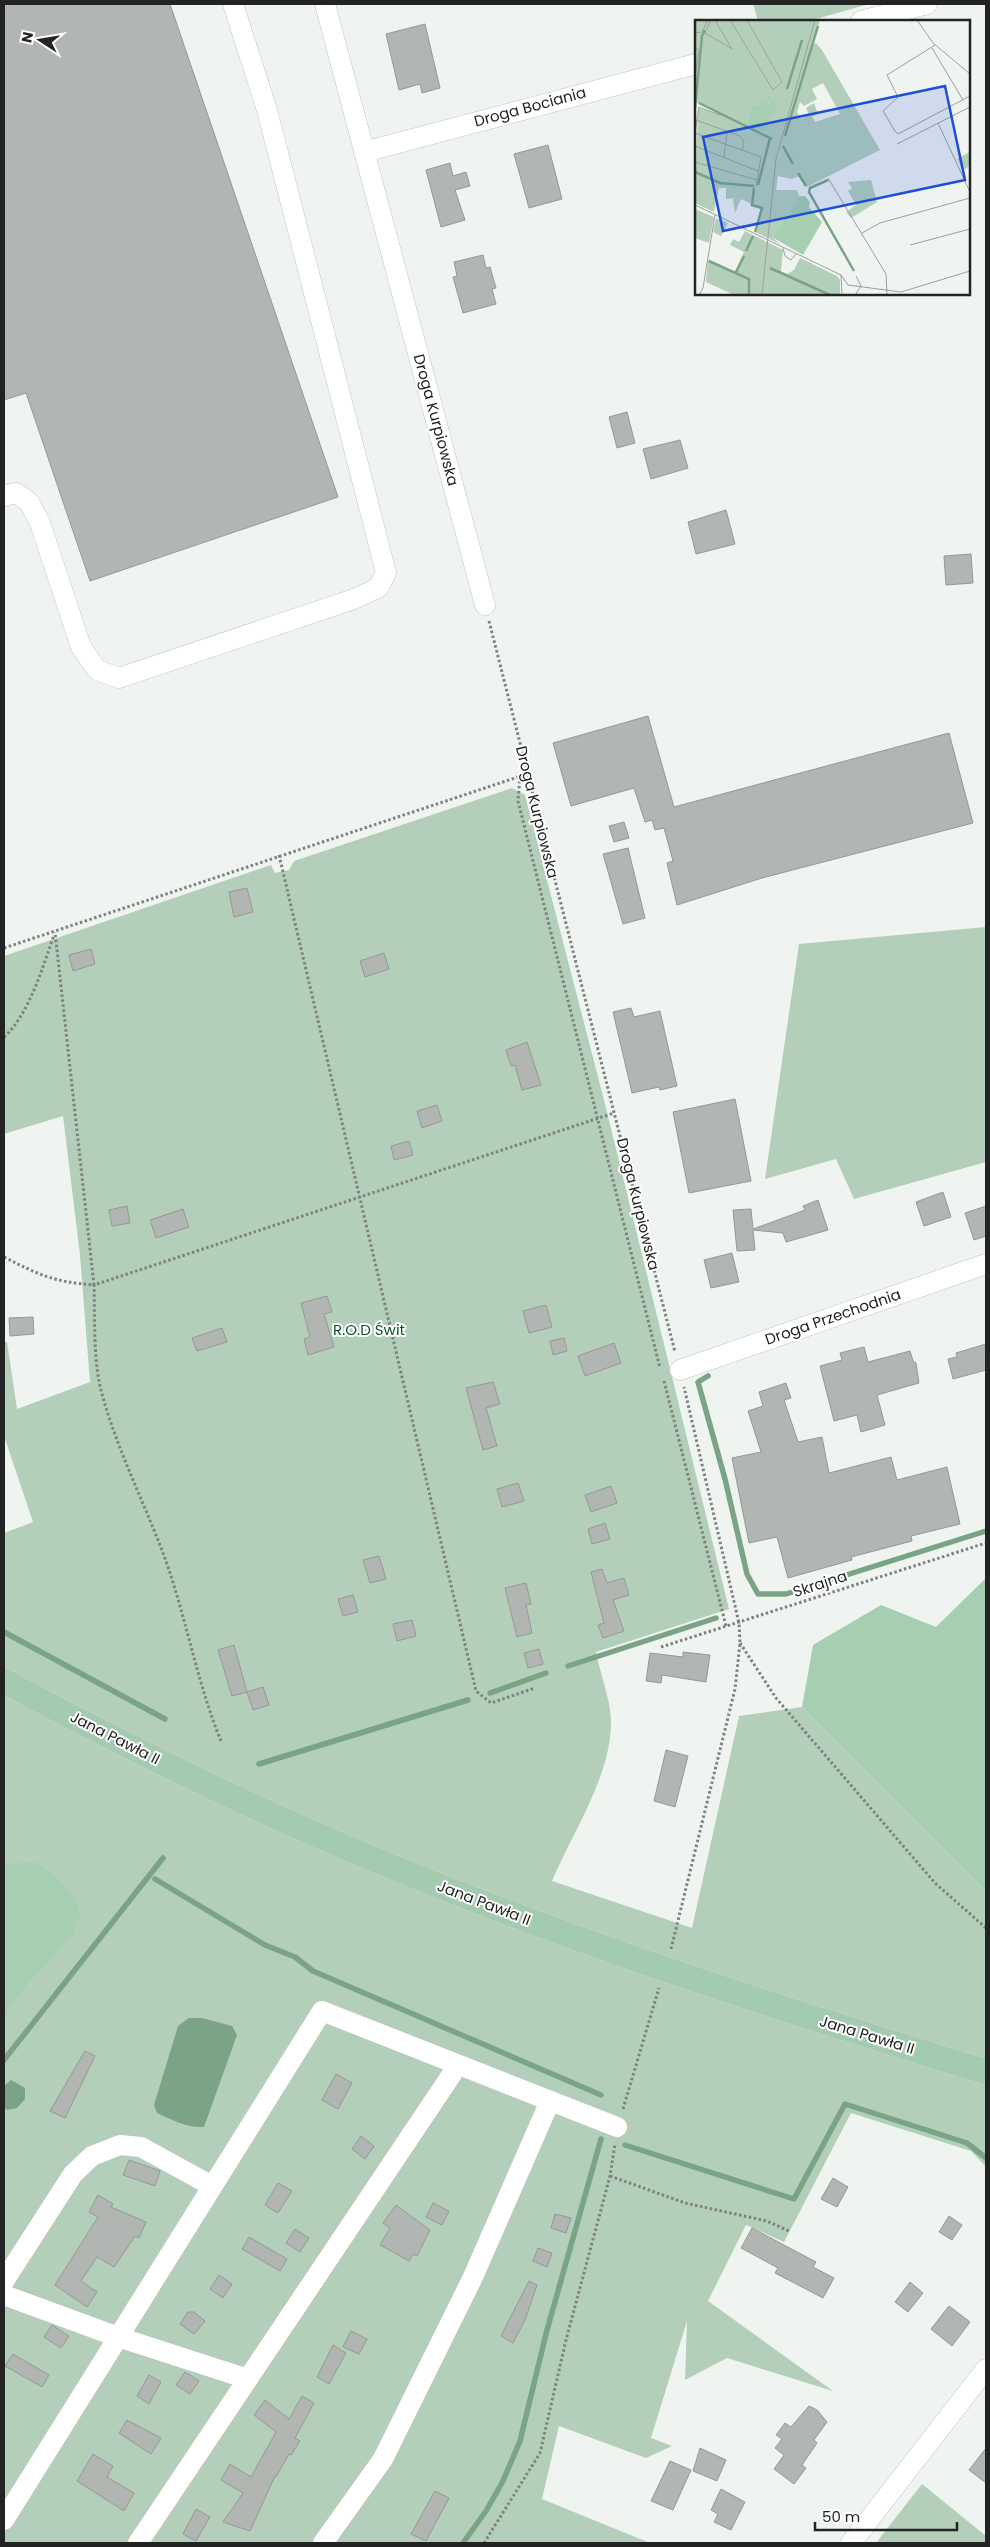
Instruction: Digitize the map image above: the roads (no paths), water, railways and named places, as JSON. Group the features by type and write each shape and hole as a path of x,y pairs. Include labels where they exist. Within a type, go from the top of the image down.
{"main road":[{"name":"Jana Pawła II","path":"4,1681 196,1779 376,1860 450,1890 710,1986 986,2072"}],"street":[{"path":"4,496 16,493 29,502 40,523 80,647 97,670 120,678 354,599 378,588 386,573 267,110 233,4"},
{"name":"Droga Kurpiowska","path":"326,4 485,605"},
{"path":"864,20 927,4"},
{"name":"Droga Bociania","path":"364,152 695,64"},
{"name":"Droga Przechodnia","path":"668,1373 986,1264"},
{"path":"4,2520 322,2012 617,2126"},
{"path":"138,2543 458,2065"},
{"path":"323,2543 383,2459 473,2277 550,2101"},
{"path":"4,2281 72,2174 92,2156 120,2145 141,2147 212,2186"},
{"path":"4,2295 118,2337 248,2379"},
{"path":"851,2543 931,2450 986,2369"}],"waterway":[{"path":"708,1376 698,1382 725,1479 747,1574 758,1594 786,1594 986,1531"},
{"path":"568,1666 716,1618"},
{"path":"4,1632 165,1719"},
{"path":"490,1693 546,1673"},
{"path":"259,1764 468,1700"},
{"path":"4,2060 163,1858"},
{"path":"155,1879 265,1945 295,1957 313,1971 601,2095"},
{"path":"625,2145 794,2199 845,2104 967,2143 986,2158"},
{"path":"463,2543 486,2511 503,2481 520,2441 547,2330 601,2139"}],"park label":[{"name":"R.O.D Świt","path":"369,1330"}]}
